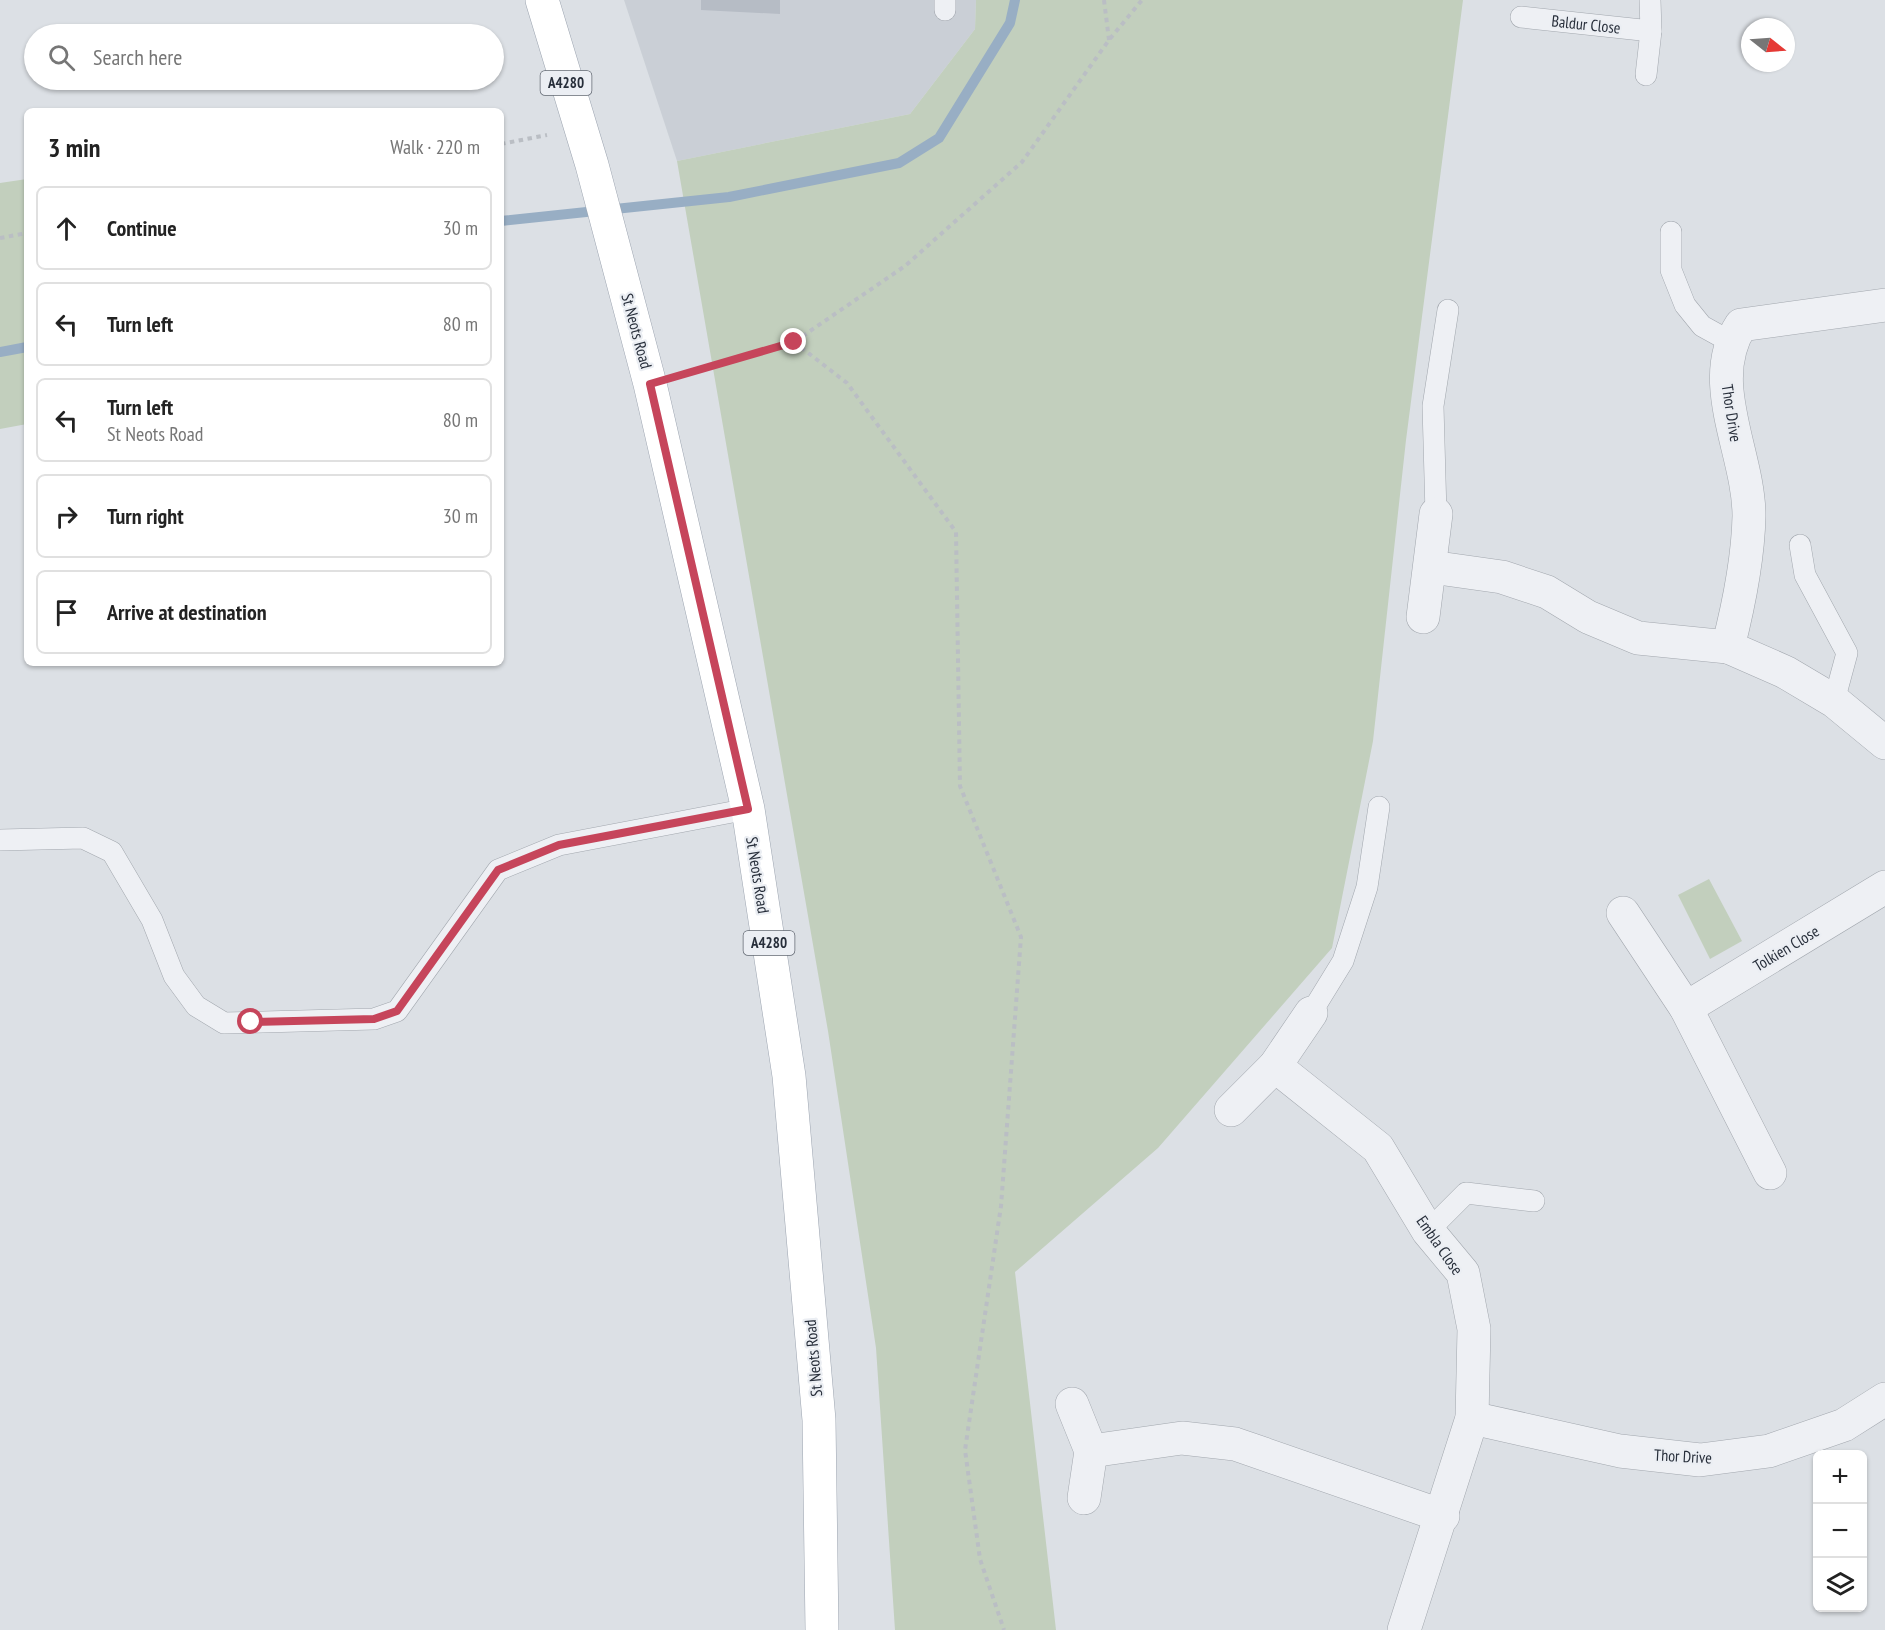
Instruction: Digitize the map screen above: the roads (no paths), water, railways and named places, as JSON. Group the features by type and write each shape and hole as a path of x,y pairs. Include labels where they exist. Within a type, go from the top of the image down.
{"main road":[{"name":"St Neots Road","path":"542,0 621,270 650,384 748,809 789,1076 819,1420 822,1630"}],"street":[{"path":"1731,342 1742,325 1885,305"},
{"name":"Thor Drive","path":"1728,647 1742,592 1749,514 1725,370 1731,342"},
{"path":"1423,617 1436,513"},
{"path":"1431,567 1502,577 1547,592 1588,617 1638,638 1728,647 1785,672 1834,701 1885,743"},
{"name":"Tolkien Close","path":"1686,1008 1885,887"},
{"path":"1623,913 1686,1008 1770,1173"},
{"path":"1231,1110 1275,1066 1311,1013"},
{"name":"Embla Close","path":"1275,1066 1378,1148 1428,1232 1462,1273 1474,1329 1472,1418 1443,1516 1404,1630"},
{"name":"Thor Drive","path":"1472,1418 1620,1451 1700,1460 1769,1451 1844,1425 1885,1399"},
{"path":"1072,1404 1091,1451 1084,1498"},
{"path":"1091,1451 1182,1438 1235,1444 1443,1516"}],"lane":[{"path":"1646,75 1651,31 1650,0"},
{"name":"Baldur Close","path":"1521,17 1651,31"},
{"path":"1671,232 1671,270 1685,305 1702,326 1731,342"},
{"path":"1436,513 1433,406 1448,310"},
{"path":"1800,545 1804,575 1847,653 1834,701"},
{"path":"1311,1013 1343,961 1367,887 1379,807"},
{"path":"0,840 84,838 112,852 152,920 174,976 196,1006 224,1023 374,1019 397,1011 498,870 559,845 748,809"},
{"path":"1428,1232 1467,1193 1534,1201"}],"waterway":[{"path":"504,221 729,197 899,163 939,138 1010,23 1015,0"},
{"path":"0,352 24,348"}]}
